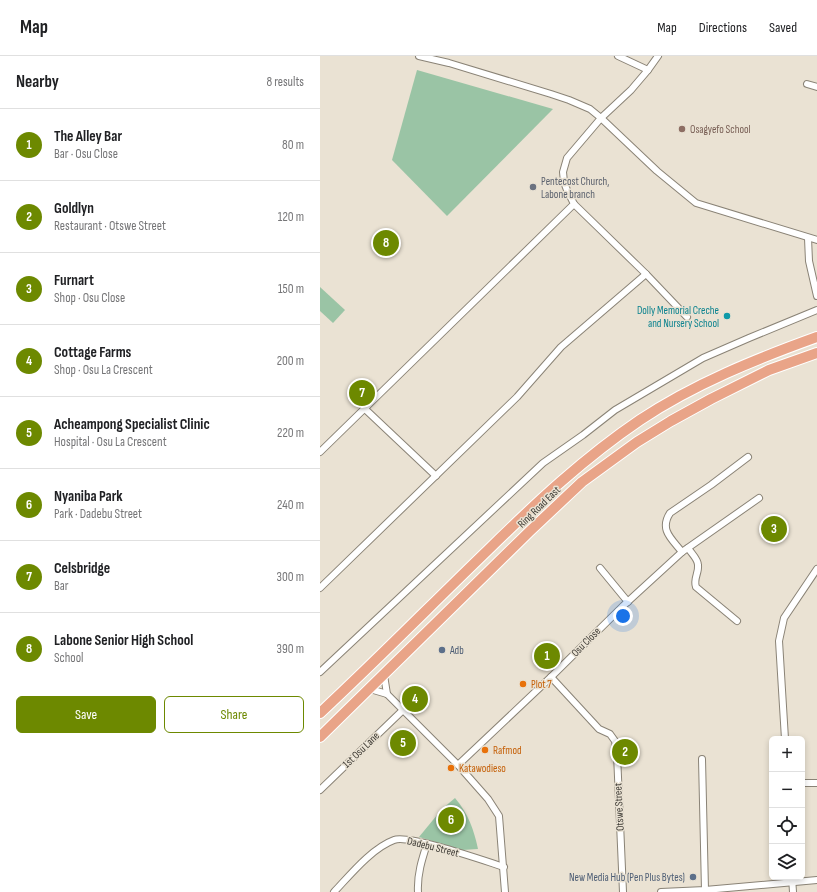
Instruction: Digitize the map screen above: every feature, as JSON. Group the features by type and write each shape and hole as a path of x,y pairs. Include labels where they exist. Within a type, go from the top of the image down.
{"main road":[{"name":"Ring Road East","path":"320,713 540,499 582,463 640,420 682,395 772,353 817,337"},
{"name":"Ring Road East","path":"320,737 582,482 660,428 712,399 769,370 817,353"},
{"path":"704,385 706,393 712,399"}],"street":[{"path":"419,56 449,63 569,100 590,109 657,171 696,203 817,240"},
{"path":"449,63 451,56"},
{"path":"618,56 648,70"},
{"path":"658,56 631,90 601,118 567,158 563,172 564,182 566,190 574,204 646,274 687,317"},
{"path":"806,84 817,87"},
{"path":"320,452 574,204"},
{"path":"808,238 809,261 817,296"},
{"path":"320,588 517,397 561,347 646,274"},
{"path":"320,672 544,463 615,410 704,358 817,310"},
{"path":"366,408 436,476"},
{"path":"682,552 666,531 666,519 670,513 711,486 748,457"},
{"name":"Osu Close","path":"458,765 682,552 759,498"},
{"path":"688,548 697,560 696,587 737,621"},
{"path":"600,568 628,602"},
{"path":"785,736 779,641 784,618 817,569"},
{"path":"384,675 387,694"},
{"name":"Otswe Street","path":"551,677 599,729 610,734 614,740 617,754 623,892"},
{"path":"370,689 387,694 458,765 488,799 499,816 505,892"},
{"name":"1st Osu Lane","path":"320,790 403,710"},
{"path":"702,759 704,890"},
{"path":"805,783 817,783"},
{"name":"Dadebu Street","path":"334,892 378,847 395,839 412,840 504,867"},
{"path":"418,892 420,871 427,844"},
{"path":"662,892 704,890 792,880 793,892"},
{"path":"805,880 817,880"}],"green space":[{"path":"417,70 553,109 447,216 392,160"},
{"path":"320,287 345,310 333,323 320,311"},
{"path":"455,798 464,810 470,822 478,849 462,850 419,837 442,809"}],"place":[{"name":"Osagyefo School","path":"682,129"},
{"name":"Pentecost Church, Labone branch","path":"533,187"},
{"name":"Labone Senior High School","path":"386,243"},
{"name":"Dolly Memorial Creche and Nursery School","path":"727,316"},
{"name":"Celsbridge","path":"362,393"},
{"name":"Furnart","path":"774,529"},
{"name":"Adb","path":"442,650"},
{"name":"The Alley Bar","path":"547,656"},
{"name":"Plot 7","path":"523,684"},
{"name":"Cottage Farms","path":"415,699"},
{"name":"Acheampong Specialist Clinic","path":"403,743"},
{"name":"Rafmod","path":"485,750"},
{"name":"Goldlyn","path":"625,752"},
{"name":"Katawodieso","path":"451,768"},
{"name":"Nyaniba Park","path":"451,820"},
{"name":"New Media Hub (Pen Plus Bytes)","path":"693,877"}]}
